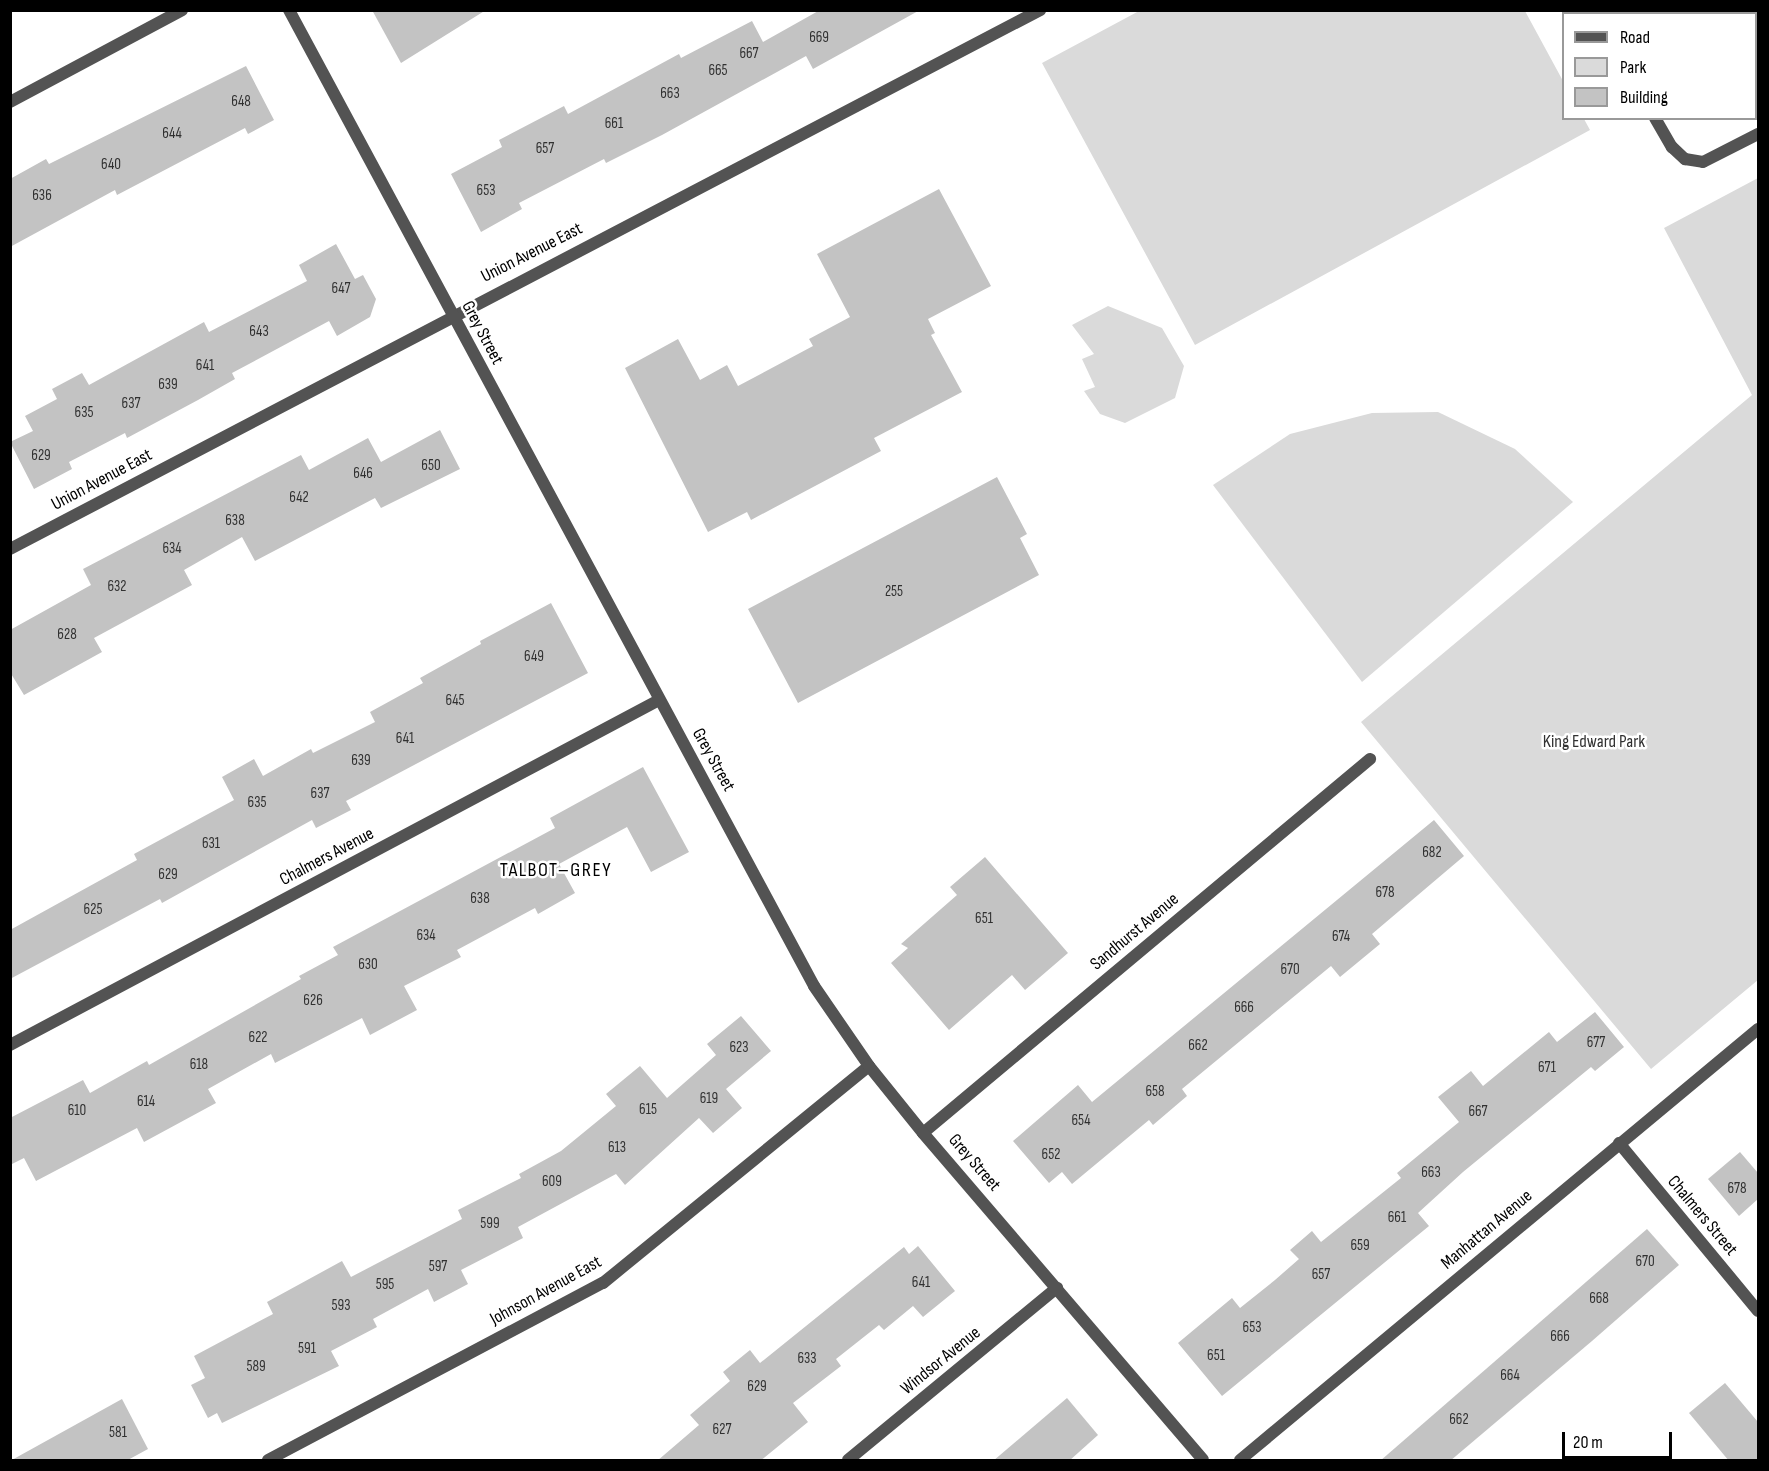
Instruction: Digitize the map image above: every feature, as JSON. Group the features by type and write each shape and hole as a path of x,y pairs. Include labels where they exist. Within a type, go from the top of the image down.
{"street":[{"path":"10,102 182,10"},
{"name":"Grey Street","path":"290,10 814,986 869,1066 923,1133 1203,1461"},
{"name":"Union Avenue East","path":"10,549 452,315 1040,10"},
{"path":"1656,120 1672,147 1685,159 1703,162 1758,134"},
{"name":"Chalmers Avenue","path":"10,1045 659,700"},
{"name":"Sandhurst Avenue","path":"923,1133 1371,759"},
{"name":"Manhattan Avenue","path":"1240,1461 1758,1029"},
{"name":"Johnson Avenue East","path":"268,1461 603,1283 869,1066"},
{"name":"Chalmers Street","path":"1619,1143 1758,1311"},
{"name":"Windsor Avenue","path":"848,1461 1057,1288"}],"green space":[{"path":"1139,11 1525,11 1562,79 1562,120 1585,120 1590,130 1195,345 1042,63"},
{"name":"King Edward Park","path":"1758,178 1758,980 1651,1069 1361,722 1752,395 1664,228"},
{"path":"1108,306 1162,328 1184,366 1175,398 1125,423 1100,414 1084,391 1095,387 1082,359 1094,354 1072,325"},
{"path":"1438,412 1515,449 1573,502 1362,682 1213,485 1290,434 1372,413"}],"building":[{"path":"372,10 486,10 401,63"},
{"path":"820,10 920,10 813,69 806,56 662,135 606,163 604,159 519,203 522,209 481,232 451,174 502,147 499,140 564,106 568,114 679,54 681,58 752,21 763,42"},
{"path":"246,66 274,120 248,134 245,128 117,195 115,190 10,247 10,179 46,159 49,164"},
{"path":"939,189 991,286 928,319 935,333 931,335 962,392 874,438 881,451 751,520 747,512 708,532 625,368 678,339 700,380 727,365 738,386 813,346 809,339 850,317 817,254"},
{"path":"336,244 355,279 363,275 376,299 370,317 337,336 329,321 232,373 235,379 198,400 127,438 125,433 69,462 72,469 34,489 10,442 33,431 25,416 57,399 52,389 82,373 89,385 204,322 209,332 307,281 299,265"},
{"path":"440,430 460,469 381,508 375,498 255,561 242,537 184,570 192,585 94,638 102,652 24,695 10,672 10,630 91,585 83,569 301,455 309,470 368,438 381,462"},
{"path":"997,477 1027,534 1020,538 1039,575 798,703 748,609"},
{"path":"551,603 588,673 346,801 351,810 316,828 312,820 162,903 160,899 10,979 10,930 137,860 134,854 234,800 222,777 254,759 263,776 311,749 313,753 375,722 370,712 423,683 420,678 481,644 480,641"},
{"path":"643,767 689,852 651,872 627,827 559,864 575,893 538,914 535,908 457,950 461,957 404,986 417,1010 370,1035 362,1018 275,1063 271,1054 208,1089 216,1103 144,1142 137,1128 36,1181 24,1158 10,1165 10,1118 83,1080 90,1093 147,1061 149,1065 301,979 299,976 338,955 333,947 555,828 550,818"},
{"path":"1434,820 1464,856 1372,934 1380,944 1340,977 1331,966 1182,1089 1187,1096 1153,1125 1149,1120 1072,1184 1062,1172 1049,1183 1013,1141 1078,1085 1092,1102"},
{"path":"985,857 1068,953 1025,990 1012,975 949,1030 891,963 908,948 901,944 957,895 950,887"},
{"path":"1595,1012 1624,1047 1595,1071 1591,1067 1463,1172 1418,1213 1429,1226 1222,1396 1178,1343 1232,1298 1240,1308 1275,1280 1299,1259 1290,1250 1312,1231 1321,1242 1401,1178 1397,1173 1459,1122 1438,1097 1471,1071 1483,1086 1549,1032 1557,1042"},
{"path":"741,1016 771,1051 726,1089 742,1108 713,1133 699,1118 625,1185 616,1174 518,1227 523,1238 461,1270 468,1284 434,1302 428,1289 373,1319 377,1327 331,1351 339,1366 222,1423 217,1413 208,1418 191,1385 205,1378 194,1356 273,1314 267,1302 342,1261 351,1277 462,1219 458,1210 521,1178 519,1174 561,1151 616,1106 606,1094 640,1066 667,1098 716,1055 707,1044"},
{"path":"1740,1152 1758,1173 1758,1199 1739,1216 1708,1179"},
{"path":"1647,1229 1679,1265 1592,1341 1450,1461 1380,1461"},
{"path":"918,1246 955,1291 923,1317 913,1306 884,1330 879,1325 836,1359 841,1366 793,1403 808,1422 760,1461 657,1461 699,1425 690,1415 730,1381 723,1372 750,1350 760,1363 904,1247 909,1254"},
{"path":"1725,1383 1758,1422 1758,1461 1729,1461 1689,1413"},
{"path":"1067,1398 1098,1435 1069,1461 993,1461"},
{"path":"122,1399 148,1449 126,1461 10,1461"}],"district":[{"name":"TALBOT–GREY","path":"556,870"}]}
